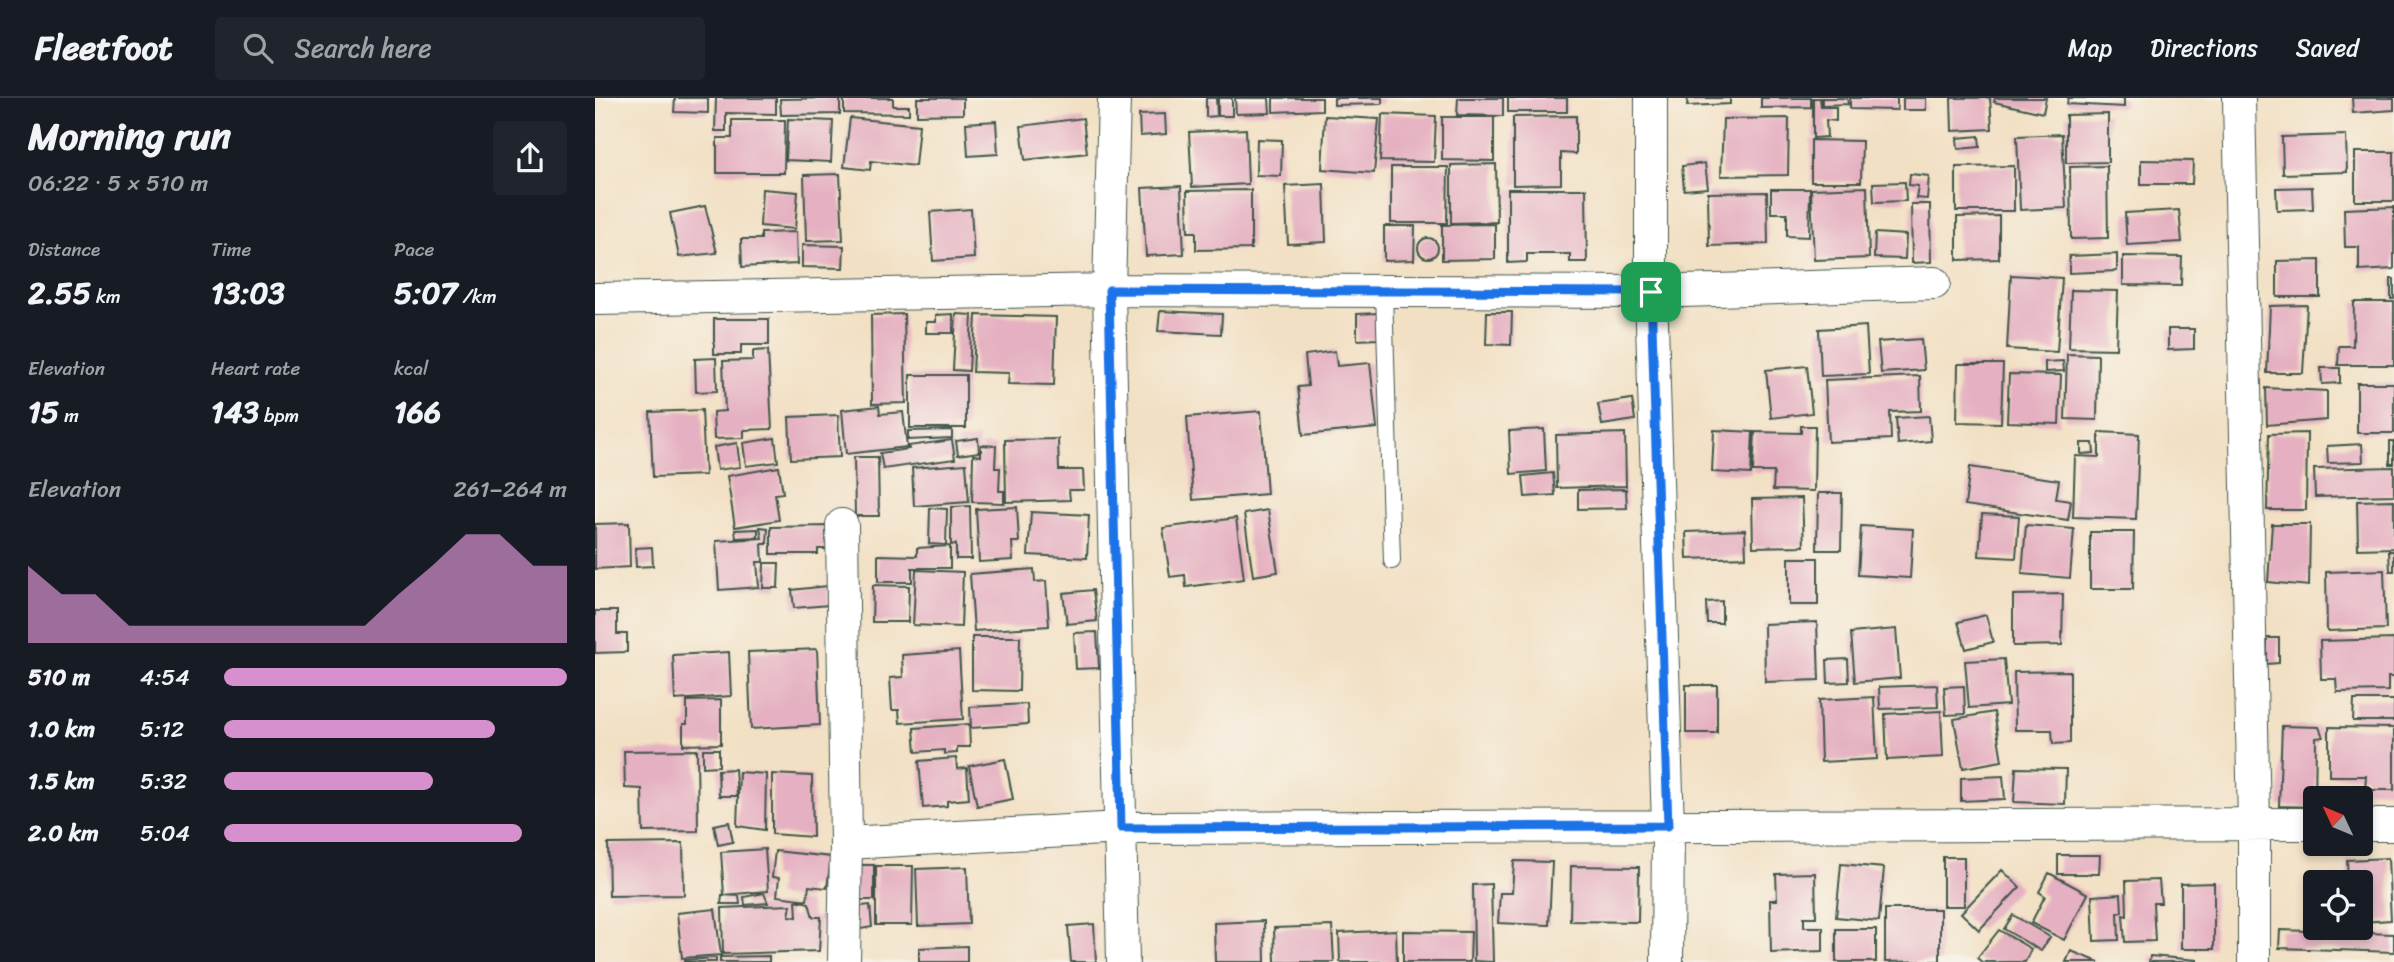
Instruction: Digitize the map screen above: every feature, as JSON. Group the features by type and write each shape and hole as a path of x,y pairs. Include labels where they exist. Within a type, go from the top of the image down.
{"street":[{"path":"1114,98 1109,290 1123,962"},
{"path":"1651,98 1651,292 1668,826 1667,962"},
{"path":"2239,98 2254,824 2254,962"},
{"path":"595,299 1109,290 1651,292 1934,283"},
{"path":"842,525 846,843 844,962"},
{"path":"846,843 1121,828 2303,824"},
{"path":"2373,825 2394,825"}],"lane":[{"path":"1384,291 1392,561"}],"building":[{"path":"675,98 708,98 708,113 674,112"},
{"path":"716,98 776,98 776,114 726,113 726,131 715,131"},
{"path":"840,98 840,114 781,115 780,99"},
{"path":"844,98 893,98 893,106 909,106 909,114 844,113"},
{"path":"917,98 963,98 963,114 917,115"},
{"path":"1206,98 1216,98 1217,116 1206,117"},
{"path":"1218,98 1232,98 1232,116 1218,116"},
{"path":"1235,98 1269,98 1270,113 1236,114"},
{"path":"1273,98 1322,98 1322,110 1273,112"},
{"path":"1334,98 1382,98 1382,104 1334,105"},
{"path":"1458,98 1503,98 1503,116 1457,115"},
{"path":"1508,98 1567,98 1567,112 1508,112"},
{"path":"1688,98 1730,98 1730,104 1687,106"},
{"path":"1761,98 1811,98 1811,107 1761,108"},
{"path":"1813,98 1820,98 1821,107 1836,107 1836,121 1826,120 1827,137 1813,138"},
{"path":"1822,98 1847,98 1848,104 1822,105"},
{"path":"1850,98 1897,98 1897,110 1850,109"},
{"path":"1903,98 1926,98 1926,110 1903,110"},
{"path":"1951,98 1990,98 1992,129 1952,131"},
{"path":"1995,98 2046,98 2043,113 1994,102"},
{"path":"2068,98 2124,98 2124,107 2067,104"},
{"path":"2352,98 2394,98 2394,110 2353,113"},
{"path":"1165,114 1166,134 1140,136 1139,115"},
{"path":"1382,114 1436,116 1434,162 1380,161"},
{"path":"2108,114 2108,162 2066,163 2066,115"},
{"path":"1325,116 1379,119 1374,173 1322,169"},
{"path":"1576,116 1576,154 1561,153 1561,184 1513,185 1513,117"},
{"path":"1442,117 1494,117 1494,161 1442,160"},
{"path":"850,118 919,125 915,166 871,161 870,170 844,167"},
{"path":"1083,118 1087,153 1025,160 1021,126"},
{"path":"1789,118 1788,175 1721,176 1723,119"},
{"path":"788,119 833,121 831,162 786,160"},
{"path":"732,120 785,120 784,173 717,173 717,138 732,138"},
{"path":"996,121 998,154 968,156 966,123"},
{"path":"1246,129 1248,184 1192,187 1189,132"},
{"path":"2062,134 2066,208 2020,210 2017,136"},
{"path":"2346,135 2347,172 2283,174 2282,137"},
{"path":"1979,136 1980,147 1958,149 1957,138"},
{"path":"1257,139 1282,140 1281,176 1256,175"},
{"path":"1811,140 1862,141 1861,182 1811,182"},
{"path":"2355,152 2394,152 2394,201 2355,201"},
{"path":"2141,160 2193,161 2192,184 2141,184"},
{"path":"1705,163 1708,188 1684,190 1682,166"},
{"path":"1496,164 1497,222 1451,223 1451,165"},
{"path":"2014,166 2014,211 1956,211 1956,167"},
{"path":"2107,166 2108,238 2071,239 2070,167"},
{"path":"1391,167 1448,167 1447,223 1391,223"},
{"path":"840,174 843,240 806,241 804,175"},
{"path":"1910,174 1929,176 1927,199 1916,198 1918,186 1909,185"},
{"path":"1905,182 1906,201 1874,202 1873,183"},
{"path":"1324,184 1326,242 1288,244 1285,186"},
{"path":"1181,186 1184,254 1146,256 1142,188"},
{"path":"1867,187 1869,258 1814,260 1811,189"},
{"path":"2312,187 2313,209 2277,210 2276,188"},
{"path":"762,189 798,192 795,229 760,226"},
{"path":"1508,189 1586,189 1587,262 1570,262 1570,254 1527,254 1527,262 1508,263"},
{"path":"1771,189 1810,189 1809,237 1787,236 1787,213 1771,213"},
{"path":"1251,190 1251,249 1196,250 1196,232 1188,232 1187,191"},
{"path":"1767,192 1768,244 1709,246 1708,193"},
{"path":"1911,204 1930,204 1931,262 1912,263"},
{"path":"705,206 717,253 679,257 670,213"},
{"path":"2394,207 2394,269 2359,271 2359,247 2345,247 2344,209"},
{"path":"971,209 974,258 933,261 930,212"},
{"path":"2179,210 2182,242 2127,245 2125,213"},
{"path":"1999,216 1999,259 1957,260 1957,217"},
{"path":"1495,224 1495,259 1442,260 1442,225"},
{"path":"1384,226 1415,226 1414,260 1384,261"},
{"path":"796,232 797,264 742,267 741,239 761,239 761,233"},
{"path":"1875,233 1906,235 1905,259 1874,258"},
{"path":"1428,238 1435,241 1438,248 1435,255 1428,258 1421,255 1418,248 1421,241"},
{"path":"802,245 844,246 843,268 802,267"},
{"path":"2117,254 2117,271 2069,273 2069,256"},
{"path":"2123,256 2182,257 2181,286 2123,285"},
{"path":"2320,260 2320,297 2277,297 2277,261"},
{"path":"2011,275 2062,278 2057,352 2007,349"},
{"path":"2391,279 2394,279 2394,299 2391,299"},
{"path":"2071,290 2118,291 2116,349 2069,348"},
{"path":"2354,302 2394,302 2394,365 2338,365 2339,346 2353,346"},
{"path":"2307,305 2303,373 2267,373 2270,306"},
{"path":"1160,311 1222,314 1221,334 1158,331"},
{"path":"1487,312 1512,312 1511,345 1486,344"},
{"path":"1377,313 1378,339 1357,340 1357,314"},
{"path":"904,314 906,403 872,404 871,315"},
{"path":"953,314 953,333 926,333 926,322 936,322 936,315"},
{"path":"956,314 972,315 969,371 953,370"},
{"path":"976,315 1056,317 1054,385 1008,384 1009,373 973,372"},
{"path":"714,319 769,319 769,345 741,345 741,354 714,354"},
{"path":"1866,326 1869,374 1821,376 1819,329"},
{"path":"2168,329 2194,329 2194,349 2168,350"},
{"path":"1921,339 1924,370 1881,373 1878,342"},
{"path":"768,350 772,429 744,430 744,438 714,439 713,412 725,411 723,361 753,360 753,351"},
{"path":"1335,351 1337,366 1370,363 1377,428 1303,435 1298,387 1308,386 1305,355"},
{"path":"2067,354 2098,355 2097,420 2065,419"},
{"path":"716,358 717,391 696,392 695,359"},
{"path":"2063,361 2064,371 2045,372 2045,362"},
{"path":"1958,364 2003,364 2001,423 1957,422"},
{"path":"1807,366 1812,413 1771,418 1766,370"},
{"path":"2321,368 2340,368 2340,383 2322,384"},
{"path":"2009,374 2061,375 2059,424 2007,422"},
{"path":"910,375 966,375 966,428 910,428"},
{"path":"1920,376 1921,411 1890,412 1891,439 1828,442 1825,380"},
{"path":"2357,383 2394,383 2394,433 2357,433"},
{"path":"2266,388 2327,391 2327,420 2267,425"},
{"path":"1632,399 1635,420 1602,425 1598,404"},
{"path":"879,406 880,414 903,412 907,447 846,454 842,410"},
{"path":"702,410 705,475 653,477 650,412"},
{"path":"1261,411 1267,494 1193,500 1187,417"},
{"path":"838,415 840,457 791,459 789,417"},
{"path":"1929,416 1931,441 1898,444 1896,418"},
{"path":"1801,426 1815,426 1814,491 1773,490 1774,472 1753,472 1755,432 1801,433"},
{"path":"1544,429 1546,471 1511,474 1509,431"},
{"path":"952,430 952,438 908,440 908,431"},
{"path":"1714,430 1753,432 1751,474 1712,472"},
{"path":"2099,432 2139,434 2136,519 2073,517 2075,456 2099,457"},
{"path":"1625,433 1626,486 1557,488 1556,435"},
{"path":"2307,433 2306,510 2267,510 2269,434"},
{"path":"775,438 778,462 746,466 743,443"},
{"path":"978,438 979,452 958,455 956,441"},
{"path":"1058,439 1059,470 1083,470 1084,490 1069,490 1070,500 1006,502 1005,440"},
{"path":"952,440 955,459 883,469 880,453"},
{"path":"2390,441 2394,441 2394,464 2390,464"},
{"path":"737,443 740,467 717,470 714,447"},
{"path":"2081,443 2093,443 2094,453 2081,454"},
{"path":"2362,444 2363,462 2328,463 2327,446"},
{"path":"981,445 996,446 995,468 1000,468 999,491 1004,491 1004,503 972,502 973,455 981,456"},
{"path":"854,457 878,457 879,516 855,516"},
{"path":"966,464 969,502 914,506 912,468"},
{"path":"779,467 783,493 775,494 779,520 735,527 727,476"},
{"path":"1970,467 2059,480 2056,499 2071,501 2068,520 1965,505"},
{"path":"2394,467 2394,495 2315,497 2314,469"},
{"path":"1553,473 1555,495 1525,497 1523,476"},
{"path":"1626,489 1627,508 1578,509 1578,490"},
{"path":"1818,493 1842,493 1841,550 1817,550"},
{"path":"1802,498 1804,546 1753,547 1752,499"},
{"path":"2394,500 2394,548 2358,549 2357,501"},
{"path":"970,506 971,559 956,559 956,544 951,545 951,507"},
{"path":"1017,507 1019,542 1012,542 1013,560 979,562 976,509"},
{"path":"930,508 947,509 946,545 929,544"},
{"path":"1268,510 1278,572 1253,576 1244,514"},
{"path":"1031,512 1089,515 1087,558 1028,555"},
{"path":"1982,514 2019,516 2016,558 1979,556"},
{"path":"1236,518 1244,579 1186,587 1185,575 1170,577 1163,528"},
{"path":"629,523 630,567 595,569 595,524"},
{"path":"2272,524 2310,524 2309,586 2268,582"},
{"path":"2026,525 2074,529 2070,578 2022,574"},
{"path":"829,526 829,549 818,549 818,554 771,554 771,527"},
{"path":"1861,526 1913,529 1910,578 1858,575"},
{"path":"760,527 768,528 767,544 762,544 763,562 757,562 759,587 719,590 716,541 762,538"},
{"path":"758,529 758,537 736,538 735,530"},
{"path":"1745,530 1746,557 1687,559 1686,532"},
{"path":"2090,532 2134,532 2133,589 2090,589"},
{"path":"950,546 950,568 912,568 912,582 878,582 878,555 917,556 917,548"},
{"path":"652,547 653,566 636,567 635,548"},
{"path":"2389,551 2394,551 2394,571 2390,571"},
{"path":"1789,558 1818,558 1818,605 1789,605"},
{"path":"764,563 779,563 778,588 763,588"},
{"path":"1034,569 1035,582 1046,581 1049,626 974,631 970,574"},
{"path":"916,570 963,572 961,627 913,625"},
{"path":"2384,570 2386,629 2327,631 2326,572"},
{"path":"873,585 909,586 908,622 872,622"},
{"path":"827,586 829,605 794,608 792,590"},
{"path":"1093,590 1097,621 1067,624 1063,593"},
{"path":"2063,594 2062,645 2013,646 2013,595"},
{"path":"1722,601 1722,623 1707,623 1706,602"},
{"path":"595,611 617,611 617,634 627,634 627,652 595,653"},
{"path":"1986,615 1993,642 1966,649 1958,622"},
{"path":"1817,622 1819,680 1765,682 1764,624"},
{"path":"1896,629 1900,678 1855,682 1851,633"},
{"path":"1097,632 1099,668 1076,669 1074,633"},
{"path":"972,637 1020,637 1019,691 972,690"},
{"path":"2267,638 2279,638 2279,663 2267,664"},
{"path":"2394,639 2394,677 2388,677 2388,691 2337,692 2336,679 2321,679 2320,641"},
{"path":"817,649 820,725 751,729 748,652"},
{"path":"959,651 963,719 900,723 899,710 892,710 890,678 903,677 902,655"},
{"path":"729,652 731,696 675,700 673,655"},
{"path":"1848,659 1849,682 1828,683 1827,660"},
{"path":"2004,659 2008,705 1969,708 1965,661"},
{"path":"2070,671 2070,743 2053,744 2052,730 2015,730 2014,672"},
{"path":"1686,685 1717,685 1717,733 1686,733"},
{"path":"1937,685 1938,707 1880,709 1879,687"},
{"path":"1964,686 1965,714 1946,715 1944,687"},
{"path":"1874,697 1877,759 1821,762 1819,700"},
{"path":"721,700 721,744 683,745 687,701"},
{"path":"2354,700 2394,700 2394,721 2353,721"},
{"path":"1027,704 1028,724 971,728 970,707"},
{"path":"1941,711 1943,757 1887,760 1885,714"},
{"path":"1994,712 2002,761 1963,768 1954,719"},
{"path":"969,724 970,747 957,747 957,753 944,754 944,750 916,752 914,728"},
{"path":"2282,726 2319,727 2323,737 2316,738 2315,786 2303,786 2303,807 2279,806"},
{"path":"2329,727 2394,728 2394,790 2373,790 2373,786 2365,786 2366,776 2329,776"},
{"path":"703,749 719,749 719,766 703,767"},
{"path":"697,750 698,831 643,832 642,789 625,788 624,751"},
{"path":"956,758 957,769 967,768 969,799 947,801 947,806 923,808 919,761"},
{"path":"1005,759 1013,799 977,806 969,766"},
{"path":"2016,768 2066,769 2065,804 2014,802"},
{"path":"735,769 737,796 719,796 718,770"},
{"path":"739,772 766,774 765,830 737,826"},
{"path":"772,774 812,776 813,837 772,834"},
{"path":"2003,776 2005,799 1961,801 1961,778"},
{"path":"729,822 733,842 718,845 714,825"},
{"path":"683,843 684,895 609,896 608,844"},
{"path":"765,849 768,891 724,895 721,852"},
{"path":"775,851 831,857 827,888 809,886 807,900 777,896 779,878 772,877"},
{"path":"2058,855 2100,855 2099,874 2058,874"},
{"path":"1943,857 1964,857 1964,906 1943,906"},
{"path":"2388,858 2391,920 2373,921 2373,870 2347,870 2347,860"},
{"path":"1514,861 1552,862 1549,925 1498,923 1500,893 1512,893"},
{"path":"1841,864 1884,868 1879,921 1836,917"},
{"path":"854,865 874,865 874,900 854,900"},
{"path":"876,866 913,866 912,925 876,925"},
{"path":"1571,866 1639,867 1638,922 1570,921"},
{"path":"967,867 969,924 918,926 916,869"},
{"path":"2002,870 2020,887 1979,930 1961,913"},
{"path":"1815,873 1816,917 1804,917 1804,927 1823,927 1823,951 1771,953 1770,900 1777,900 1776,874"},
{"path":"2049,873 2088,894 2064,940 2031,923 2045,896 2039,892"},
{"path":"2159,880 2161,903 2153,903 2155,941 2125,942 2123,915 2127,916 2126,881"},
{"path":"2214,883 2214,949 2181,949 2181,884"},
{"path":"1491,884 1493,962 1474,961 1473,885"},
{"path":"764,893 768,903 745,905 744,897"},
{"path":"2121,894 2122,912 2118,913 2119,940 2094,941 2092,896"},
{"path":"722,895 739,896 740,904 721,904"},
{"path":"796,900 809,903 813,917 821,917 819,951 723,954 722,908 791,905 789,916 797,917"},
{"path":"870,905 872,927 855,930 853,907"},
{"path":"715,909 721,955 682,958 677,913"},
{"path":"1885,909 1940,909 1940,961 1885,962"},
{"path":"2013,915 2050,937 2041,951 2004,929"},
{"path":"1264,921 1265,962 1215,962 1214,923"},
{"path":"1094,924 1096,962 1071,962 1068,926"},
{"path":"1332,926 1334,962 1275,962 1274,928"},
{"path":"1836,929 1876,929 1876,962 1836,962"},
{"path":"1396,930 1397,962 1340,962 1339,933"},
{"path":"1999,930 2031,949 2025,962 1982,962 1977,958"},
{"path":"2280,930 2303,931 2303,940 2373,940 2373,933 2394,934 2394,952 2279,948"},
{"path":"1403,931 1471,932 1470,962 1403,962"},
{"path":"967,946 967,962 919,962 919,948"},
{"path":"2071,951 2099,962 2066,962"},
{"path":"769,956 769,962 720,962 720,957"},
{"path":"2150,956 2197,960 2197,962 2149,962"},
{"path":"716,958 716,962 685,962 685,960"}],"route":[{"path":"1109,290 1651,292 1668,826 1121,828 1109,290"}]}
